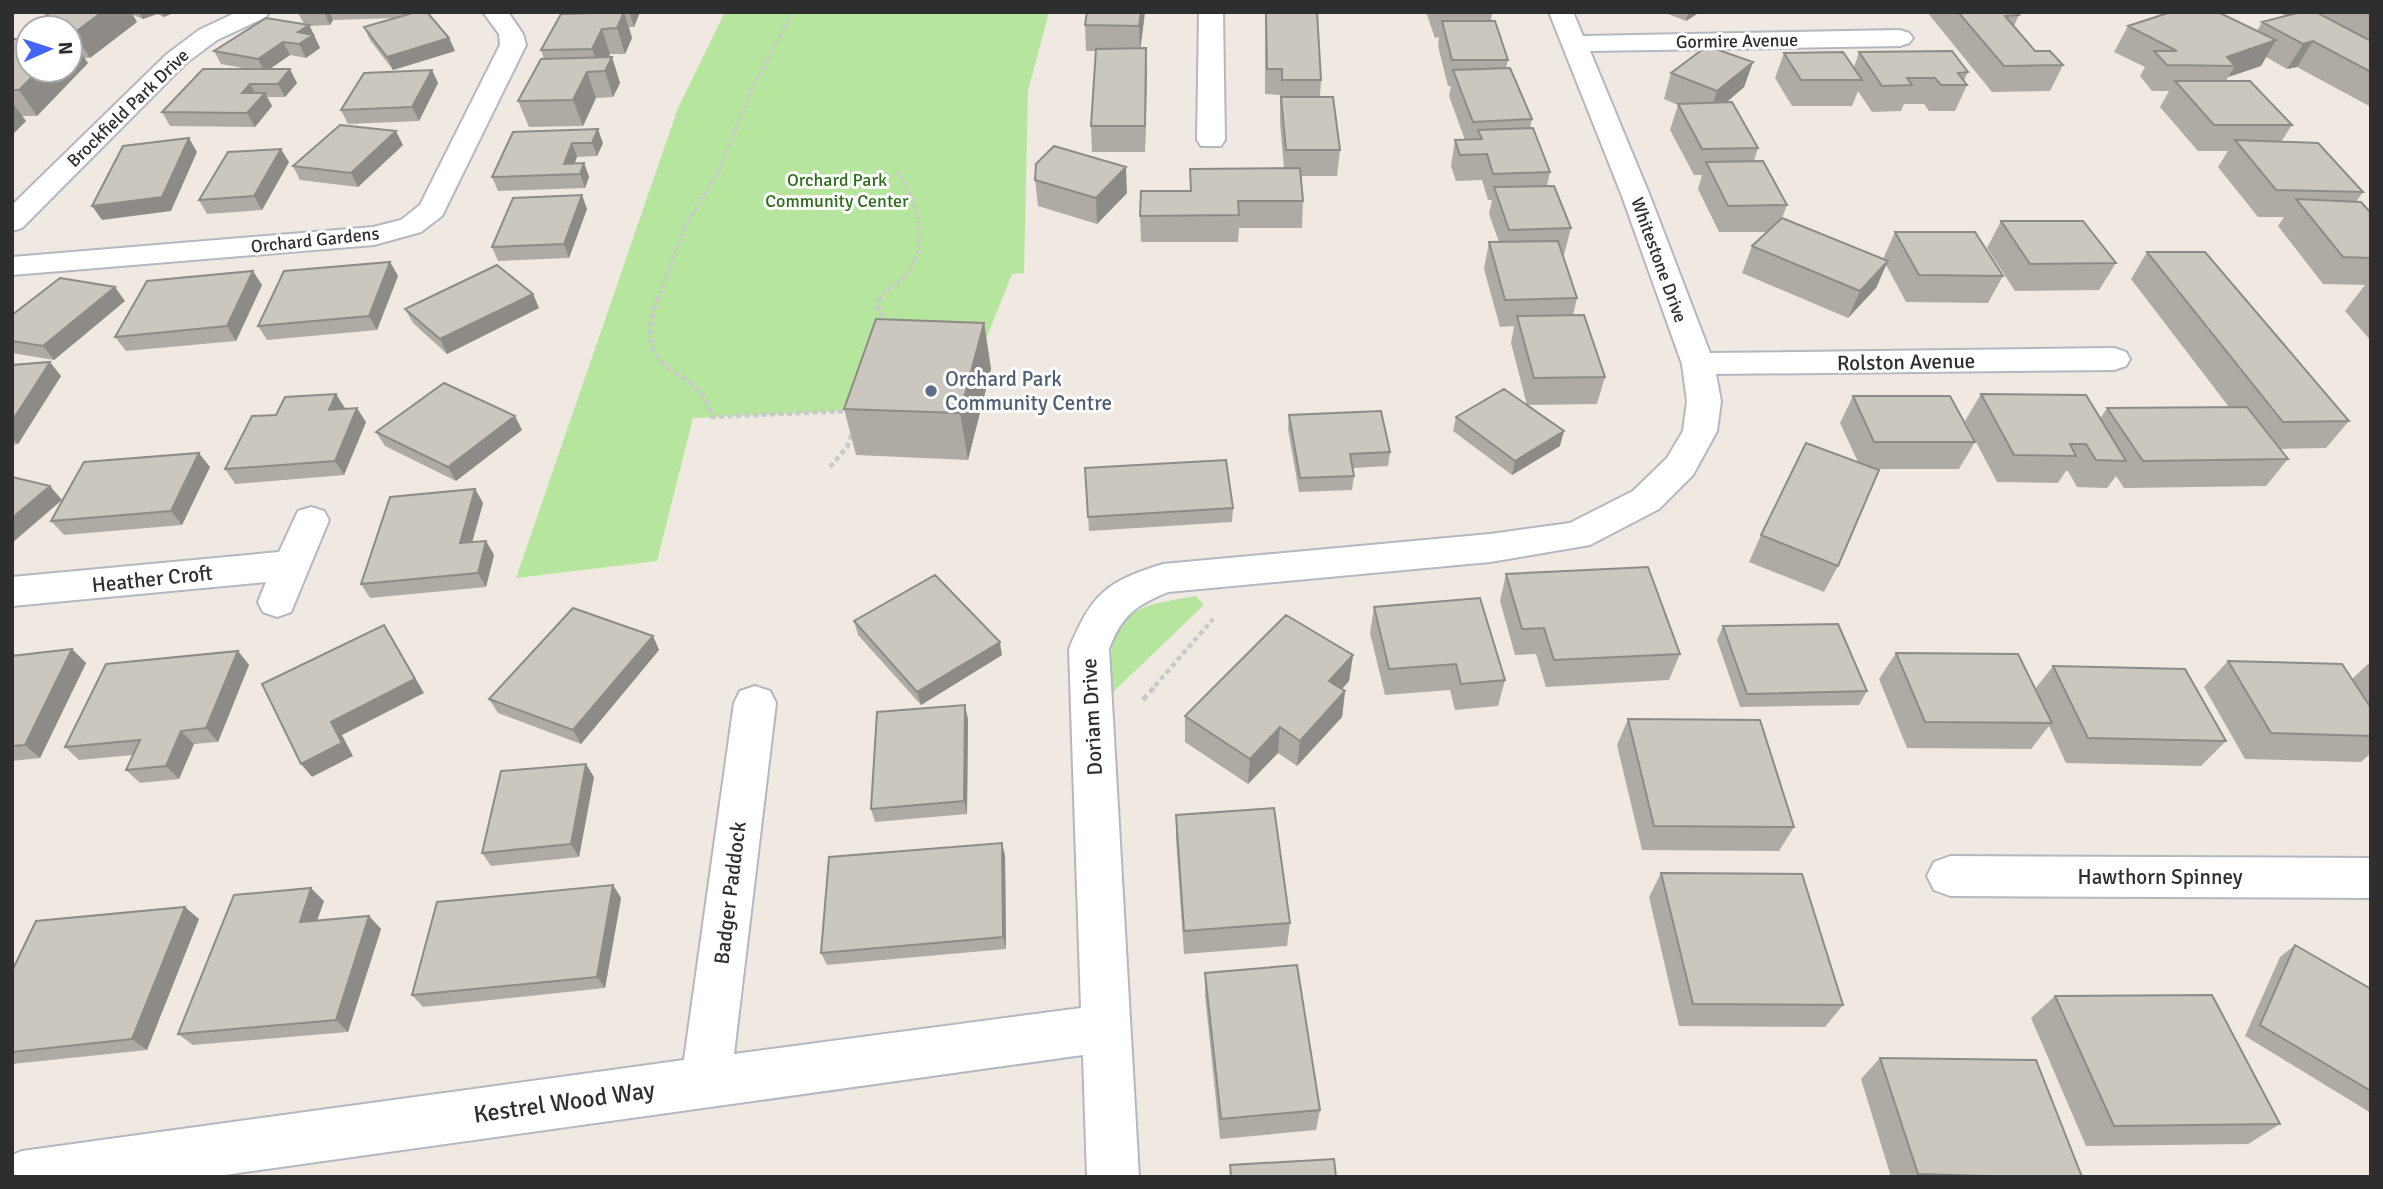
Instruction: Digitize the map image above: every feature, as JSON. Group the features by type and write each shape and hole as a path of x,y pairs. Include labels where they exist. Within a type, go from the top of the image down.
{"street":[{"name":"Brockfield Park Drive","path":"12,222 176,60 208,35 257,12"},
{"name":"Orchard Gardens","path":"12,266 374,236 411,226 432,210 513,46 511,34 495,12"},
{"path":"1211,12 1211,140"},
{"name":"Whitestone Drive","path":"1561,12 1636,196 1698,365 1704,401 1700,430 1680,466 1646,500"},
{"name":"Gormire Avenue","path":"1574,44 1900,38"},
{"name":"Rolston Avenue","path":"1698,365 2114,359"},
{"name":"Doriam Drive","path":"1113,1177 1089,649 1101,617 1128,593 1163,578 1490,548 1577,535 1646,500"},
{"path":"277,602 311,520"},
{"name":"Heather Croft","path":"12,592 292,565"},
{"name":"Badger Paddock","path":"706,1082 755,703"},
{"name":"Hawthorn Spinney","path":"1950,876 2371,878"},
{"name":"Kestrel Wood Way","path":"22,1177 1107,1028"}],"path":[{"path":"793,12 753,86 718,172 684,226 651,317 649,341 656,358 709,401 712,417 852,411"},
{"path":"894,332 878,310 879,298 905,276 919,252 916,204 909,186 896,171"},
{"path":"830,467 847,447 857,419"},
{"path":"1092,722 1129,717 1226,604 1228,570"}],"green space":[{"name":"Orchard Park Community Center","path":"725,12 1049,12 1028,91 1024,273 1012,274 974,369 860,365 844,411 693,418 657,561 516,578 678,108"},
{"path":"1196,596 1204,605 1112,693 1112,645 1119,627 1136,611 1148,606"}],"building":[{"path":"102,12 84,26 84,14 48,14"},
{"path":"416,12 427,12 449,38 387,57 364,27"},
{"path":"624,12 617,28 602,29 592,49 541,50 561,14"},
{"path":"1087,12 1141,12 1139,26 1085,25"},
{"path":"1266,12 1317,12 1321,80 1282,80 1282,69 1267,69"},
{"path":"1958,12 2016,12 2019,15 2005,16 2035,51 2050,51 2063,65 2004,66"},
{"path":"2171,12 2218,12 2276,40 2227,57 2235,66 2167,65 2154,51 2177,51 2128,26"},
{"path":"2301,12 2316,12 2371,41 2371,72 2313,41 2303,44 2262,22"},
{"path":"266,18 309,25 298,32 313,35 299,44 283,42 258,59 214,51"},
{"path":"1442,21 1495,21 1508,60 1452,60"},
{"path":"14,39 14,84 25,84 19,90 12,90"},
{"path":"1707,46 1753,62 1717,91 1671,73"},
{"path":"1146,48 1145,126 1091,126 1096,49"},
{"path":"1952,51 1968,72 1958,73 1967,85 1941,85 1935,78 1907,78 1912,85 1882,86 1859,52"},
{"path":"1843,52 1862,80 1801,80 1784,53"},
{"path":"612,57 605,71 587,72 573,100 518,101 541,59"},
{"path":"1510,68 1532,119 1473,122 1453,70"},
{"path":"203,69 290,69 278,84 250,84 242,93 265,93 247,113 162,112"},
{"path":"432,70 412,107 341,110 364,73"},
{"path":"2175,81 2250,81 2292,125 2214,125"},
{"path":"1281,97 1333,97 1340,150 1286,150"},
{"path":"1732,102 1758,148 1702,149 1678,104"},
{"path":"340,125 396,131 351,173 293,166"},
{"path":"1533,128 1550,172 1493,174 1487,154 1460,155 1455,140 1482,139 1478,130"},
{"path":"598,129 592,143 572,143 564,164 584,163 580,174 492,177 513,132"},
{"path":"189,138 162,197 92,206 123,146"},
{"path":"2235,140 2318,143 2363,192 2276,190"},
{"path":"1054,146 1126,167 1096,198 1035,180 1036,164"},
{"path":"281,149 254,196 199,200 228,152"},
{"path":"1763,161 1787,205 1728,206 1706,162"},
{"path":"1300,168 1303,201 1238,201 1239,215 1140,216 1141,191 1191,191 1190,169"},
{"path":"1554,186 1571,228 1509,230 1494,187"},
{"path":"582,195 564,244 492,247 513,198"},
{"path":"2296,199 2361,202 2371,213 2371,258 2343,257"},
{"path":"1782,218 1888,261 1860,291 1752,246"},
{"path":"2001,221 2083,221 2116,263 2030,264"},
{"path":"1895,232 1975,232 2003,276 1919,275"},
{"path":"1558,241 1577,298 1505,300 1489,242"},
{"path":"2147,252 2205,252 2349,421 2283,422"},
{"path":"390,262 369,316 258,326 284,271"},
{"path":"497,265 533,294 440,339 405,309"},
{"path":"253,271 227,326 115,337 147,281"},
{"path":"60,278 115,287 43,346 12,341 12,315"},
{"path":"1584,315 1605,377 1534,378 1517,316"},
{"path":"876,319 984,323 960,413 844,409"},
{"path":"50,362 29,395 12,421 12,365"},
{"path":"444,383 515,416 448,467 376,432"},
{"path":"1504,389 1564,431 1515,461 1456,417"},
{"path":"336,394 329,410 357,408 335,461 225,469 252,416 276,415 285,397"},
{"path":"1981,394 2086,395 2126,461 2096,460 2086,444 2070,444 2076,456 2014,455"},
{"path":"1853,396 1950,396 1975,442 1874,442"},
{"path":"2247,407 2288,459 2143,461 2107,408"},
{"path":"1381,411 1390,452 1350,454 1354,476 1300,478 1289,415"},
{"path":"1806,443 1879,470 1838,566 1761,535"},
{"path":"199,453 171,511 51,521 84,462"},
{"path":"1226,460 1233,508 1088,517 1085,468"},
{"path":"12,477 50,486 12,518"},
{"path":"475,489 460,543 486,541 478,573 361,584 390,497"},
{"path":"1648,567 1680,654 1554,660 1544,628 1522,629 1506,574"},
{"path":"935,575 1000,642 917,692 854,621"},
{"path":"1480,598 1505,680 1461,684 1456,664 1389,669 1374,607"},
{"path":"573,608 653,636 573,730 489,699"},
{"path":"1286,615 1353,655 1329,681 1345,691 1300,741 1280,727 1250,759 1185,716"},
{"path":"1838,624 1867,691 1747,694 1723,626"},
{"path":"384,625 415,679 331,722 342,743 301,764 262,684"},
{"path":"72,649 25,745 12,746 12,656"},
{"path":"238,651 206,728 181,731 166,766 126,770 140,740 65,747 106,664"},
{"path":"1896,653 2018,654 2052,723 1925,722"},
{"path":"2228,661 2342,664 2371,708 2371,736 2271,733"},
{"path":"2053,666 2185,669 2226,741 2088,738"},
{"path":"965,705 964,801 871,809 877,712"},
{"path":"1628,719 1760,720 1794,827 1654,826"},
{"path":"586,764 571,844 482,853 501,771"},
{"path":"1274,808 1290,923 1184,931 1176,815"},
{"path":"1002,843 1003,937 821,953 829,857"},
{"path":"1661,873 1802,874 1843,1005 1693,1004"},
{"path":"613,885 597,977 412,995 437,902"},
{"path":"311,888 300,922 369,916 336,1020 178,1034 234,895"},
{"path":"185,907 132,1039 12,1052 12,971 36,921"},
{"path":"2295,945 2371,989 2371,1091 2260,1025"},
{"path":"1297,965 1320,1110 1221,1119 1205,973"},
{"path":"2212,995 2280,1124 2114,1126 2055,996"},
{"path":"1880,1058 2036,1060 2082,1177 1918,1174"},
{"path":"1334,1159 1336,1177 1231,1177 1230,1165"}],"place":[{"name":"Orchard Park Community Centre","path":"931,391"}]}
